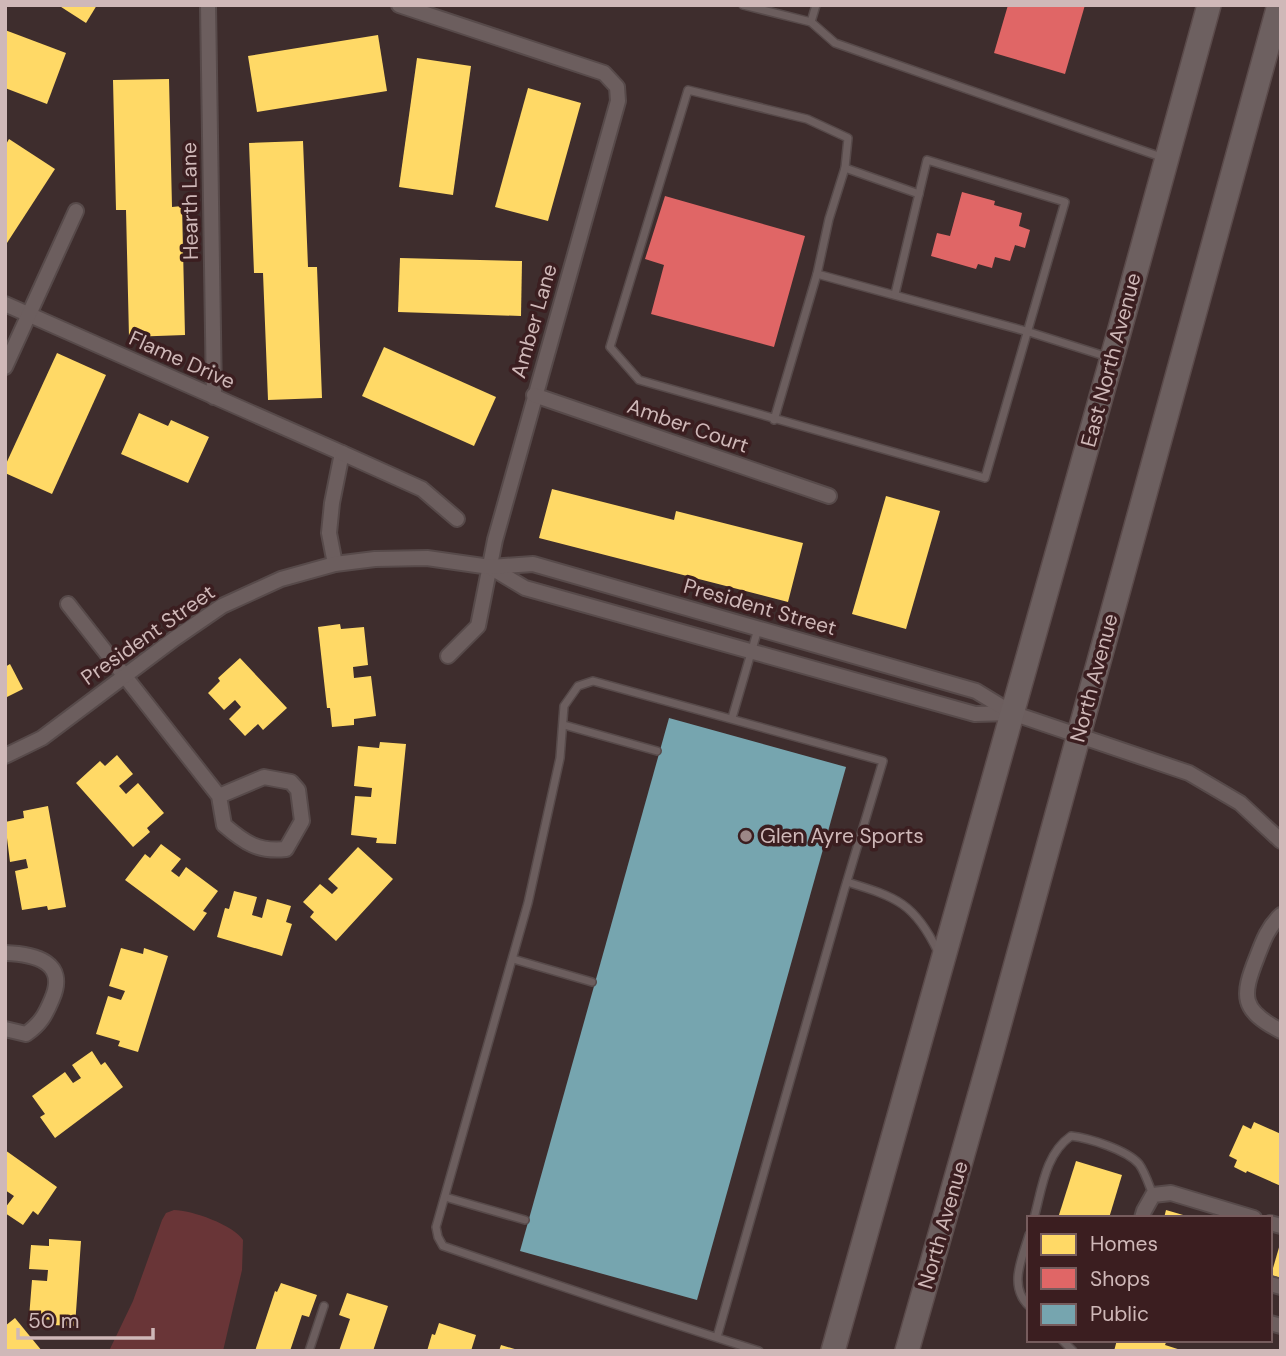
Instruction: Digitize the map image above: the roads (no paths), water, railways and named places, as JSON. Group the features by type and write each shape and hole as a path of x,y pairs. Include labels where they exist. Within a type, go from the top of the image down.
{"main road":[{"name":"East North Avenue","path":"1012,713 1209,5"},
{"name":"North Avenue","path":"907,1351 1279,5"},
{"path":"833,1351 1012,713"}],"street":[{"name":"Hearth Lane","path":"208,5 214,397"},
{"name":"Amber Lane","path":"400,5 604,73 617,87 618,101 495,540 478,626 448,656"},
{"path":"5,367 76,211"},
{"name":"Flame Drive","path":"5,304 422,489 457,519"},
{"name":"Amber Court","path":"534,395 829,496"},
{"path":"335,564 329,533 342,453"},
{"name":"President Street","path":"5,756 42,738 222,606 281,579 335,564 375,559 427,558 490,568 533,564 976,691 1012,713 1189,772 1240,803 1281,841"},
{"name":"President Street","path":"490,568 526,588 975,714 1012,713"},
{"path":"68,604 219,796 224,825 245,842 270,850 286,849 302,821 298,790 291,782 264,777 219,796"},
{"path":"1281,915 1266,932 1247,981 1247,1000 1258,1019 1281,1031"},
{"path":"5,953 28,954 50,965 57,978 55,992 42,1022 26,1034 5,1029"},
{"path":"1142,1216 1153,1195 1171,1193 1247,1216"}],"lane":[{"path":"743,5 811,22 835,43 1166,159"},
{"path":"811,22 816,5"},
{"path":"774,420 845,168 848,138 807,119 688,90 610,346 639,380 774,420 985,478 1065,202 927,160 895,294"},
{"path":"845,168 919,194"},
{"path":"817,274 1029,332 1112,358"},
{"path":"732,718 758,629"},
{"path":"716,1337 883,761 593,681 578,687 564,706 561,758 528,903 436,1227 438,1237 443,1246 716,1337 759,1351"},
{"path":"564,724 657,751"},
{"path":"847,881 894,898 908,907 920,920 942,962"},
{"path":"513,958 592,982"},
{"path":"1035,1216 1052,1156 1060,1144 1071,1136 1101,1144 1131,1157 1140,1165 1153,1195"},
{"path":"445,1196 525,1220"},
{"path":"1027,1243 1017,1283 1027,1304"},
{"path":"309,1351 324,1306"}],"place":[{"name":"Glen Ayre Sports","path":"746,836"}]}
